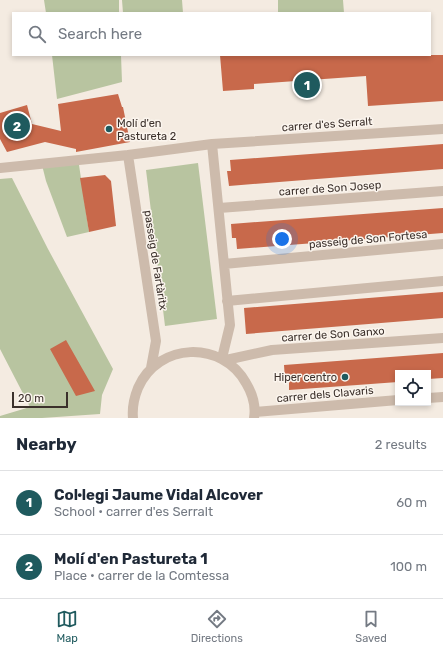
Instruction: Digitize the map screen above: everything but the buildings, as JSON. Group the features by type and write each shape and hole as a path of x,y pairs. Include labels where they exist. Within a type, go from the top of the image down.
{"street":[{"name":"carrer d'es Serralt","path":"0,168 128,155 212,144 443,129"},
{"path":"212,144 230,325 224,359"},
{"name":"passeig de Fartàritx","path":"128,155 156,341 151,368"},
{"name":"carrer de Son Josep","path":"218,208 443,191"},
{"name":"passeig de Son Fortesa","path":"224,264 443,244"},
{"path":"227,300 443,281"},
{"name":"carrer de Son Ganxo","path":"224,359 272,350 443,338"},
{"path":"133,418 135,396 141,381 151,368 167,358 185,352 204,352 224,359 241,374 251,391 254,415"},
{"path":"431,398 443,397"},
{"name":"carrer dels Clavaris","path":"254,415 395,400"}],"green space":[{"path":"44,0 119,0 119,12 46,12"},
{"path":"122,0 182,0 183,12 123,12"},
{"path":"278,0 343,0 344,12 278,12"},
{"path":"52,56 121,56 122,82 57,99"},
{"path":"198,163 217,319 165,326 146,170"},
{"path":"42,165 79,165 89,232 67,237 46,181"},
{"path":"12,178 48,249 113,369 102,395 100,414 42,418 0,418 0,416 30,407 0,349 0,179"}],"place":[{"name":"Col·legi Jaume Vidal Alcover","path":"307,85"},
{"name":"Molí d'en Pastureta 1","path":"17,126"},
{"name":"Molí d'en Pastureta 2","path":"109,129"},
{"name":"Hiper centro","path":"345,377"}]}
